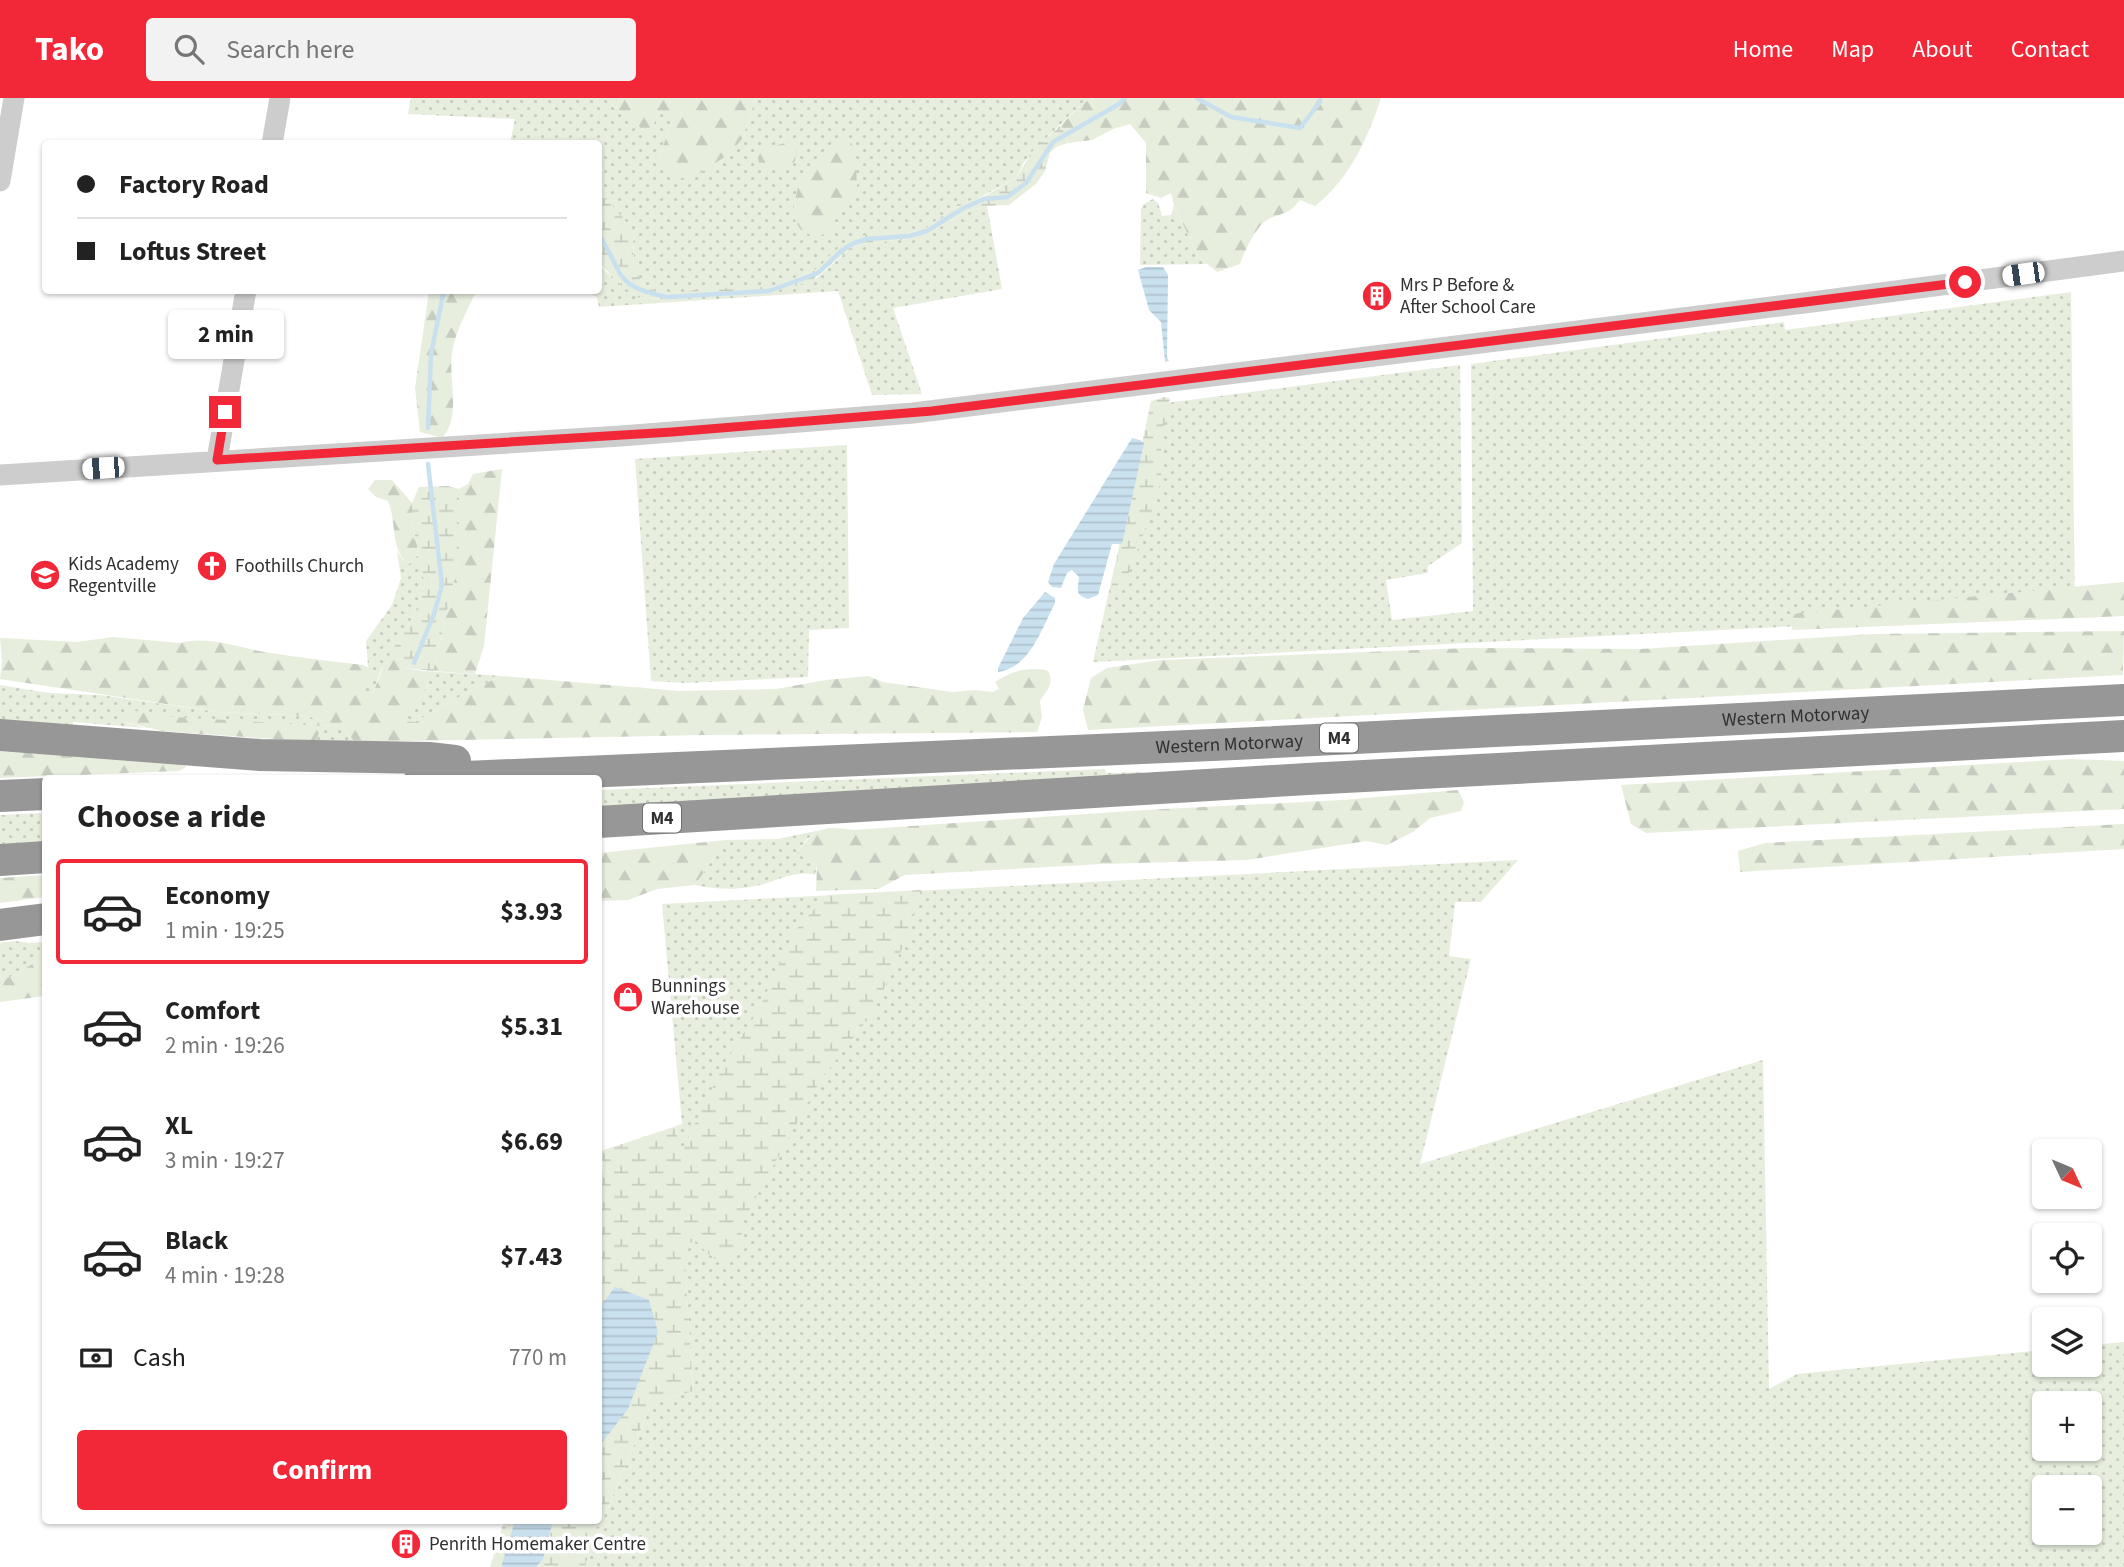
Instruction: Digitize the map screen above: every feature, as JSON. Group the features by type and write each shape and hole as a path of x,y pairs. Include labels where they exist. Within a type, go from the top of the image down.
{"highway":[{"name":"Western Motorway","path":"509,775 1235,744 2124,699"},
{"name":"M4","path":"0,735 260,755 429,758 554,773"},
{"name":"Western Motorway","path":"602,822 1307,779 2124,736"},
{"path":"0,796 42,794"},
{"path":"602,838 726,814"},
{"path":"0,860 42,857"},
{"path":"0,925 42,920"}],"street":[{"path":"0,181 14,98"},
{"path":"273,140 280,98"},
{"path":"0,475 648,434 913,413 2124,261"},
{"path":"217,460 245,294"}],"green space":[{"path":"411,98 604,98 648,134 660,112 674,117 657,162 742,139 756,98 1095,98 1083,103 1049,135 1024,162 1016,178 977,199 958,204 925,229 906,233 875,233 831,254 819,268 773,287 672,295 654,291 642,282 634,268 633,230 602,198 602,140 511,140 515,119 408,114"},
{"path":"604,98 756,98 742,139 729,154 690,180 668,174 657,162 674,117 660,112 648,134"},
{"path":"1095,98 1381,98 1356,157 1327,196 1315,206 1300,200 1288,211 1267,220 1247,247 1240,264 1217,272 1199,257 1174,206 1171,193 1161,198 1146,193 1146,143 1130,124 1092,140 1068,143 1061,125 1083,103"},
{"path":"1061,125 1068,143 1056,147 1050,153 1045,171 1036,184 1009,205 987,206 968,211 929,233 909,239 853,246 810,282 771,292 642,299 629,293 602,266 602,197 608,200 633,230 634,268 642,282 654,291 672,295 704,288 773,287 819,268 849,239 875,233 906,233 925,229 958,204 985,196 1016,178 1034,149"},
{"path":"846,136 855,149 851,159 856,170 858,196 842,205 829,233 814,237 800,229 792,214 799,186 813,162"},
{"path":"789,142 796,150 795,161 789,167 762,172 759,155 762,149"},
{"path":"1153,199 1158,203 1162,216 1171,215 1174,206 1199,257 1207,264 1140,265 1141,209"},
{"path":"987,206 1002,289 893,308 922,394 872,395 838,291 599,307 597,297 591,294 602,294 602,267 642,299 771,292 817,278 853,246 909,239 929,233 968,211"},
{"path":"2071,292 2075,612 1093,662 1151,405 1460,365 1462,543 1428,566 1428,573 1386,580 1392,620 1473,611 1471,364 1784,322 1785,330"},
{"path":"429,294 475,294 452,353 453,409 448,429 442,438 420,432 415,388"},
{"path":"1170,398 1161,438 1158,495 1126,581 1114,597 1110,594 1151,401"},
{"path":"847,445 849,628 809,630 808,677 688,683 651,681 635,459"},
{"path":"502,469 484,646 475,674 433,671 459,560 459,489 468,484 473,474"},
{"path":"375,480 392,480 412,503 412,521 419,554 409,564 403,559 396,544 388,501 376,497 368,489"},
{"path":"448,486 459,489 459,560 433,671 403,668 396,659 385,662 414,615 425,585 412,521 412,503 419,487"},
{"path":"397,551 409,564 419,554 425,585 414,615 381,670 373,693 362,696 369,678 366,641 392,605 401,578"},
{"path":"2124,582 2124,616 1792,630 1791,614"},
{"path":"2124,631 2123,675 1088,730 1083,710 1091,678 1107,668 1160,660 1469,648 1641,649 1873,634"},
{"path":"113,637 180,643 214,642 282,655 363,665 369,668 369,678 363,695 373,693 385,662 396,658 403,668 423,671 429,685 403,713 405,721 415,722 502,676 679,691 776,689 868,676 883,682 952,692 993,692 999,689 995,682 1001,678 1020,670 1034,669 1048,671 1051,680 1040,701 1042,717 1037,732 355,742 341,726 318,725 322,721 308,716 219,712 0,679 0,638 77,642"},
{"path":"423,671 502,676 415,722 405,721 402,713 429,685"},
{"path":"0,685 49,693 100,695 219,712 308,716 322,721 319,725 341,726 355,742 315,742 133,711 124,722 145,728 73,722 73,726 0,719"},
{"path":"133,711 174,717 312,725 320,731 315,742 162,731 124,722 121,717"},
{"path":"0,751 180,759 186,767 179,771 0,778"},
{"path":"2072,759 2124,761 2124,809 1646,833 1631,824 1621,785"},
{"path":"1105,769 1106,773 1142,772 1145,777 602,809 602,790"},
{"path":"1458,790 1464,802 1461,811 1430,818 1413,832 1387,845 1366,841 1247,860 1102,864 905,875 878,889 816,891 817,865 797,853 815,833 827,828 853,830 1342,800"},
{"path":"42,813 42,842 0,845 0,815"},
{"path":"2124,824 2124,849 1740,872 1738,851 1765,843"},
{"path":"821,830 807,839 797,853 817,865 815,875 800,874 736,889 695,885 726,840 777,839"},
{"path":"726,840 695,885 657,889 628,900 602,901 602,853"},
{"path":"1518,860 1481,902 1455,902 1449,956 1471,959 1420,1164 1763,1060 1769,1389 1797,1374 2032,1351 2032,1377 2102,1377 2102,1344 2124,1342 2124,1567 585,1567 651,1405 693,1391 676,1126 682,1124 662,904"},
{"path":"42,875 42,897 0,903 0,878"},
{"path":"921,890 909,933 874,1011 820,1081 742,1223 741,1246 720,1262 696,1241 684,1244 693,1391 651,1405 602,1521 602,1151 676,1126 679,1157 723,1066 759,1009 793,933 827,895"},
{"path":"42,942 42,960 0,980 0,943"},
{"path":"42,960 42,996 0,1002 0,980"},
{"path":"503,1524 601,1524 585,1567 490,1567"}],"water":[{"path":"1163,267 1168,275 1169,361 1165,362 1161,322 1149,310 1138,270"},
{"path":"1132,438 1144,443 1122,544 1112,544 1098,595 1088,599 1081,596 1078,591 1079,577 1072,570 1067,573 1061,588 1052,587 1048,582 1054,564"},
{"path":"1045,592 1055,598 1055,603 1040,635 1019,663 998,672 1023,618"},
{"path":"615,1287 649,1300 658,1332 628,1409 602,1442 602,1304"},
{"path":"514,1524 552,1524 543,1559 536,1567 501,1567"}],"waterway":[{"path":"602,240 622,276 636,288 649,292 667,297 769,291 818,273 841,251 854,243 867,239 910,236 927,231 984,199 1007,197 1026,183 1053,142 1125,98"},
{"path":"1197,98 1231,117 1300,128 1320,102 1320,98"},
{"path":"428,428 431,354 443,294"},
{"path":"414,663 434,614 442,585 428,464"}],"place":[{"name":"Mrs P Before & After School Care","path":"1377,296"},
{"name":"Foothills Church","path":"212,566"},
{"name":"Kids Academy Regentville","path":"45,575"},
{"name":"Bunnings Warehouse","path":"628,997"},
{"name":"Penrith Homemaker Centre","path":"406,1544"}],"route":[{"path":"225,412 217,460 797,424 1012,402 1965,282"}]}
